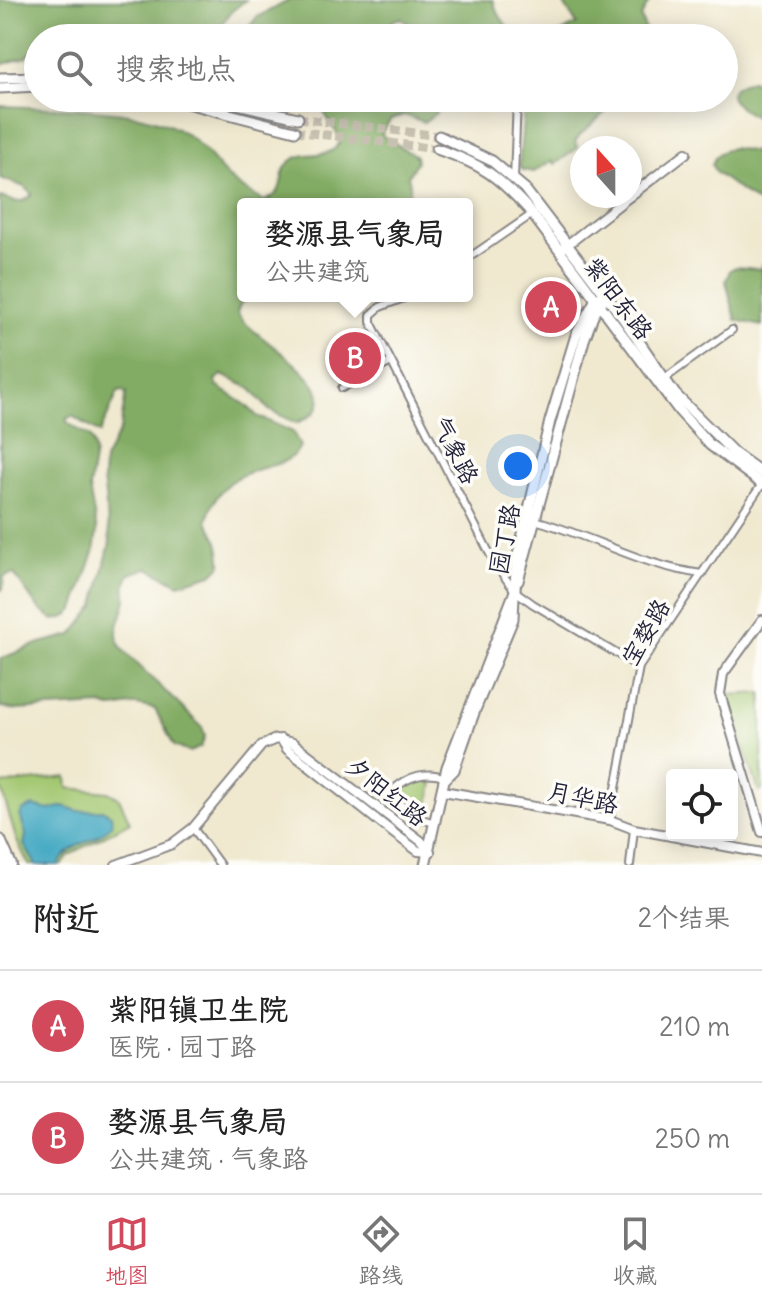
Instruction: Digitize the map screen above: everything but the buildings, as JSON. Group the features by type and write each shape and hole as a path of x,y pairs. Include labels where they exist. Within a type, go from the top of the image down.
{"main road":[{"path":"0,78 24,77"},
{"path":"0,88 24,87"},
{"path":"221,112 295,131"},
{"path":"272,112 298,118"},
{"name":"紫阳东路","path":"439,136 492,161 524,188 536,211 661,380 680,412 710,445 762,484"},
{"name":"紫阳东路","path":"437,149 472,161 536,211"},
{"name":"园丁路","path":"425,865 447,767 515,591 516,563 531,520 550,421 576,335 601,300"},
{"name":"紫阳东路","path":"661,380 734,453 762,473"},
{"path":"0,840 11,865"},
{"path":"430,852 432,865"}],"street":[{"path":"514,180 516,112"},
{"path":"642,187 686,153"},
{"path":"564,248 615,208"},
{"path":"473,255 536,211"},
{"name":"气象路","path":"393,302 371,315 371,322 495,564 515,591 639,667"},
{"path":"661,380 732,330"},
{"path":"342,388 391,362"},
{"name":"宝婺路","path":"610,820 639,667 762,484"},
{"path":"531,520 620,553 684,572 702,574"},
{"path":"762,620 723,674 720,694 762,832"},
{"name":"夕阳红路","path":"116,865 172,844 193,828 262,745 281,739 293,743 421,841 430,852"},
{"path":"436,823 418,818 402,806 393,797 393,790 421,775 434,774 446,778"},
{"name":"月华路","path":"443,791 610,820 634,829 762,853"},
{"path":"193,828 220,865"},
{"path":"630,865 634,829"}],"green space":[{"path":"0,0 246,0 221,24 24,24 24,58 0,65"},
{"path":"290,0 493,0 506,24 408,24 401,18 390,24 251,24 257,17"},
{"path":"561,0 650,0 641,17 643,24 577,24"},
{"path":"752,80 762,86 762,120 738,106 740,84"},
{"path":"0,106 24,107 24,112 115,112 148,118 189,136 232,181 259,198 237,198 237,302 243,302 237,312 245,323 312,382 319,397 315,411 296,423 269,410 250,388 222,375 215,380 217,386 257,416 293,432 300,446 293,456 282,462 240,476 226,485 215,500 207,521 218,542 221,565 212,574 179,584 148,568 130,574 117,635 125,652 202,727 205,736 201,747 190,752 174,746 155,709 140,705 15,710 0,707 0,659 40,643 72,635 95,606 110,542 104,460 120,430 126,393 118,392 100,433 72,416 66,419 90,437 93,443 95,453 89,488 97,531 94,552 74,610 66,617 54,620 39,609 14,574 4,576 3,589 0,590 0,197 21,201 32,194 25,187 0,178"},
{"path":"324,112 436,112 424,122 404,115 391,119 382,132 383,136 416,156 417,161 408,176 410,191 407,198 270,198 280,188 286,166 291,161 304,155 331,151 341,140"},
{"path":"524,112 605,112 579,136 570,136 570,154 555,164 551,161 534,172 519,166"},
{"path":"732,148 762,153 762,206 716,173 712,165 715,158"},
{"path":"762,264 762,326 736,320 726,281 730,270 736,267 760,269"},
{"path":"762,693 762,790 759,791 732,713 730,695"},
{"path":"67,777 68,788 108,792 119,798 130,822 69,855 62,865 29,865 16,839 0,784"},
{"path":"424,777 433,783 427,813 421,816 395,798 398,790"}],"water":[{"path":"33,806 49,810 64,806 78,811 102,810 111,815 112,824 69,852 59,865 36,865 24,845 26,834 20,816 22,811"}],"tunnel":[{"path":"298,118 439,136"},
{"path":"295,131 437,149"}],"place":[{"name":"紫阳镇卫生院","path":"551,307"},
{"name":"婺源县气象局","path":"355,358"}]}
